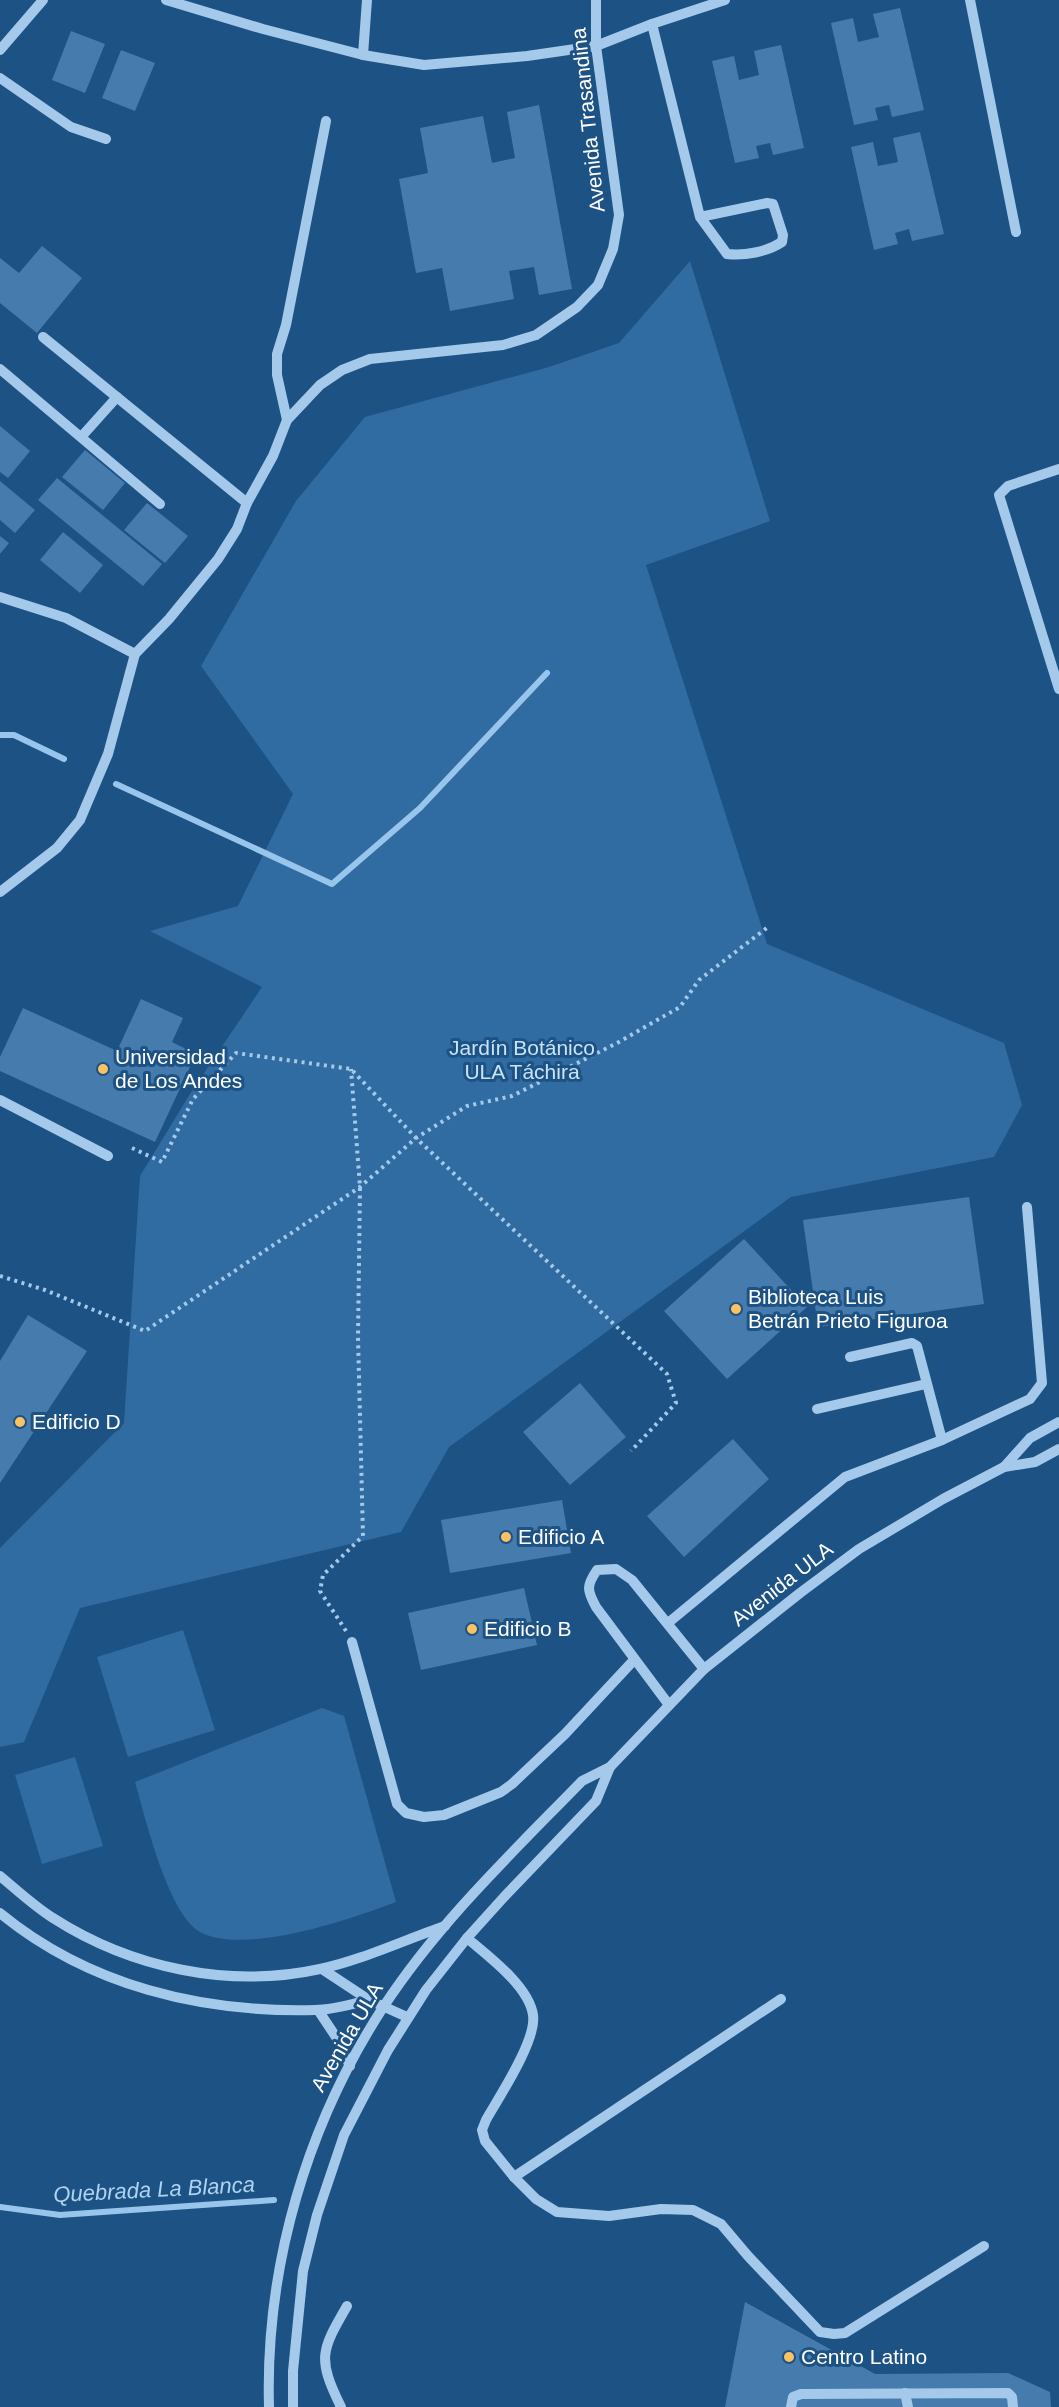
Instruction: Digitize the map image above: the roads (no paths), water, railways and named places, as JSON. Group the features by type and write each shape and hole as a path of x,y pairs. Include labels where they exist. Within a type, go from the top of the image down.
{"street":[{"path":"0,50 43,0"},
{"path":"166,0 262,29 363,55 424,65 506,59 596,46 724,0"},
{"path":"363,55 367,0"},
{"name":"Avenida Trasandina","path":"0,892 57,848 80,820 108,754 135,654 169,619 218,559 237,529 273,456 287,420 320,385 342,370 370,360 503,345 536,335 577,307 598,285 613,249 619,215 596,46 596,0"},
{"path":"970,0 1016,232"},
{"path":"652,24 700,217 727,254 738,255 775,247 782,242 783,235 773,204 767,202 700,217"},
{"path":"0,78 71,127 106,139"},
{"path":"287,420 277,375 277,354 286,326 326,121"},
{"path":"43,337 248,503"},
{"path":"0,369 160,504"},
{"path":"82,436 117,398"},
{"path":"1059,469 1008,486 999,495 1059,689"},
{"path":"0,597 66,618 135,654"},
{"path":"0,1100 108,1156"},
{"path":"668,1623 845,1477 942,1440 1030,1399 1042,1383 1027,1207"},
{"path":"850,1357 912,1344 918,1350 942,1440"},
{"path":"817,1409 926,1384"},
{"name":"Avenida ULA","path":"1004,1467 1030,1438 1059,1422"},
{"name":"Avenida ULA","path":"293,2407 297,2310 303,2271 317,2215 344,2135 407,2017 467,1938 596,1801 610,1767 704,1669 859,1549 943,1499 1004,1467 1035,1462 1059,1449"},
{"path":"669,1705 641,1665 634,1660 589,1594 589,1582 597,1570 616,1569 632,1580 704,1669"},
{"path":"352,1642 397,1804 406,1813 424,1817 444,1815 501,1792 512,1784 565,1734 634,1660"},
{"name":"Avenida ULA","path":"269,2407 278,2277 288,2221 323,2119 350,2066 384,2006 445,1926 582,1780 610,1767"},
{"path":"0,1876 53,1918 81,1934 131,1956 185,1972 220,1976 284,1976 322,1969 445,1926"},
{"path":"0,1913 56,1952 109,1976 183,2000 235,2007 318,2010 369,2000"},
{"path":"467,1938 500,1966 525,1995 533,2014 532,2031 518,2065 482,2130 485,2141 514,2177 536,2199 557,2212 609,2216 661,2209 693,2210 721,2224 820,2332 834,2334 845,2333 984,2246"},
{"path":"322,1969 369,2000 407,2017"},
{"path":"514,2177 781,1999"},
{"path":"318,2010 336,2037 350,2066"},
{"path":"341,2407 327,2378 324,2354 330,2335 347,2306"},
{"path":"905,2393 908,2407"},
{"path":"791,2407 793,2397 801,2394 905,2393 1008,2393 1012,2397 1013,2407"}],"waterway":[{"path":"116,784 332,884 420,808 547,673"},
{"path":"0,735 14,735 64,759"},
{"name":"Quebrada La Blanca","path":"0,2207 60,2215 274,2200"}],"place":[{"name":"Universidad de Los Andes","path":"103,1069"},
{"name":"Biblioteca Luis Betrán Prieto Figuroa","path":"736,1309"},
{"name":"Edificio D","path":"20,1422"},
{"name":"Edificio A","path":"506,1537"},
{"name":"Edificio B","path":"472,1629"},
{"name":"Centro Latino","path":"789,2357"}],"park label":[{"name":"Jardín Botánico ULA Táchira","path":"522,1060"}]}
